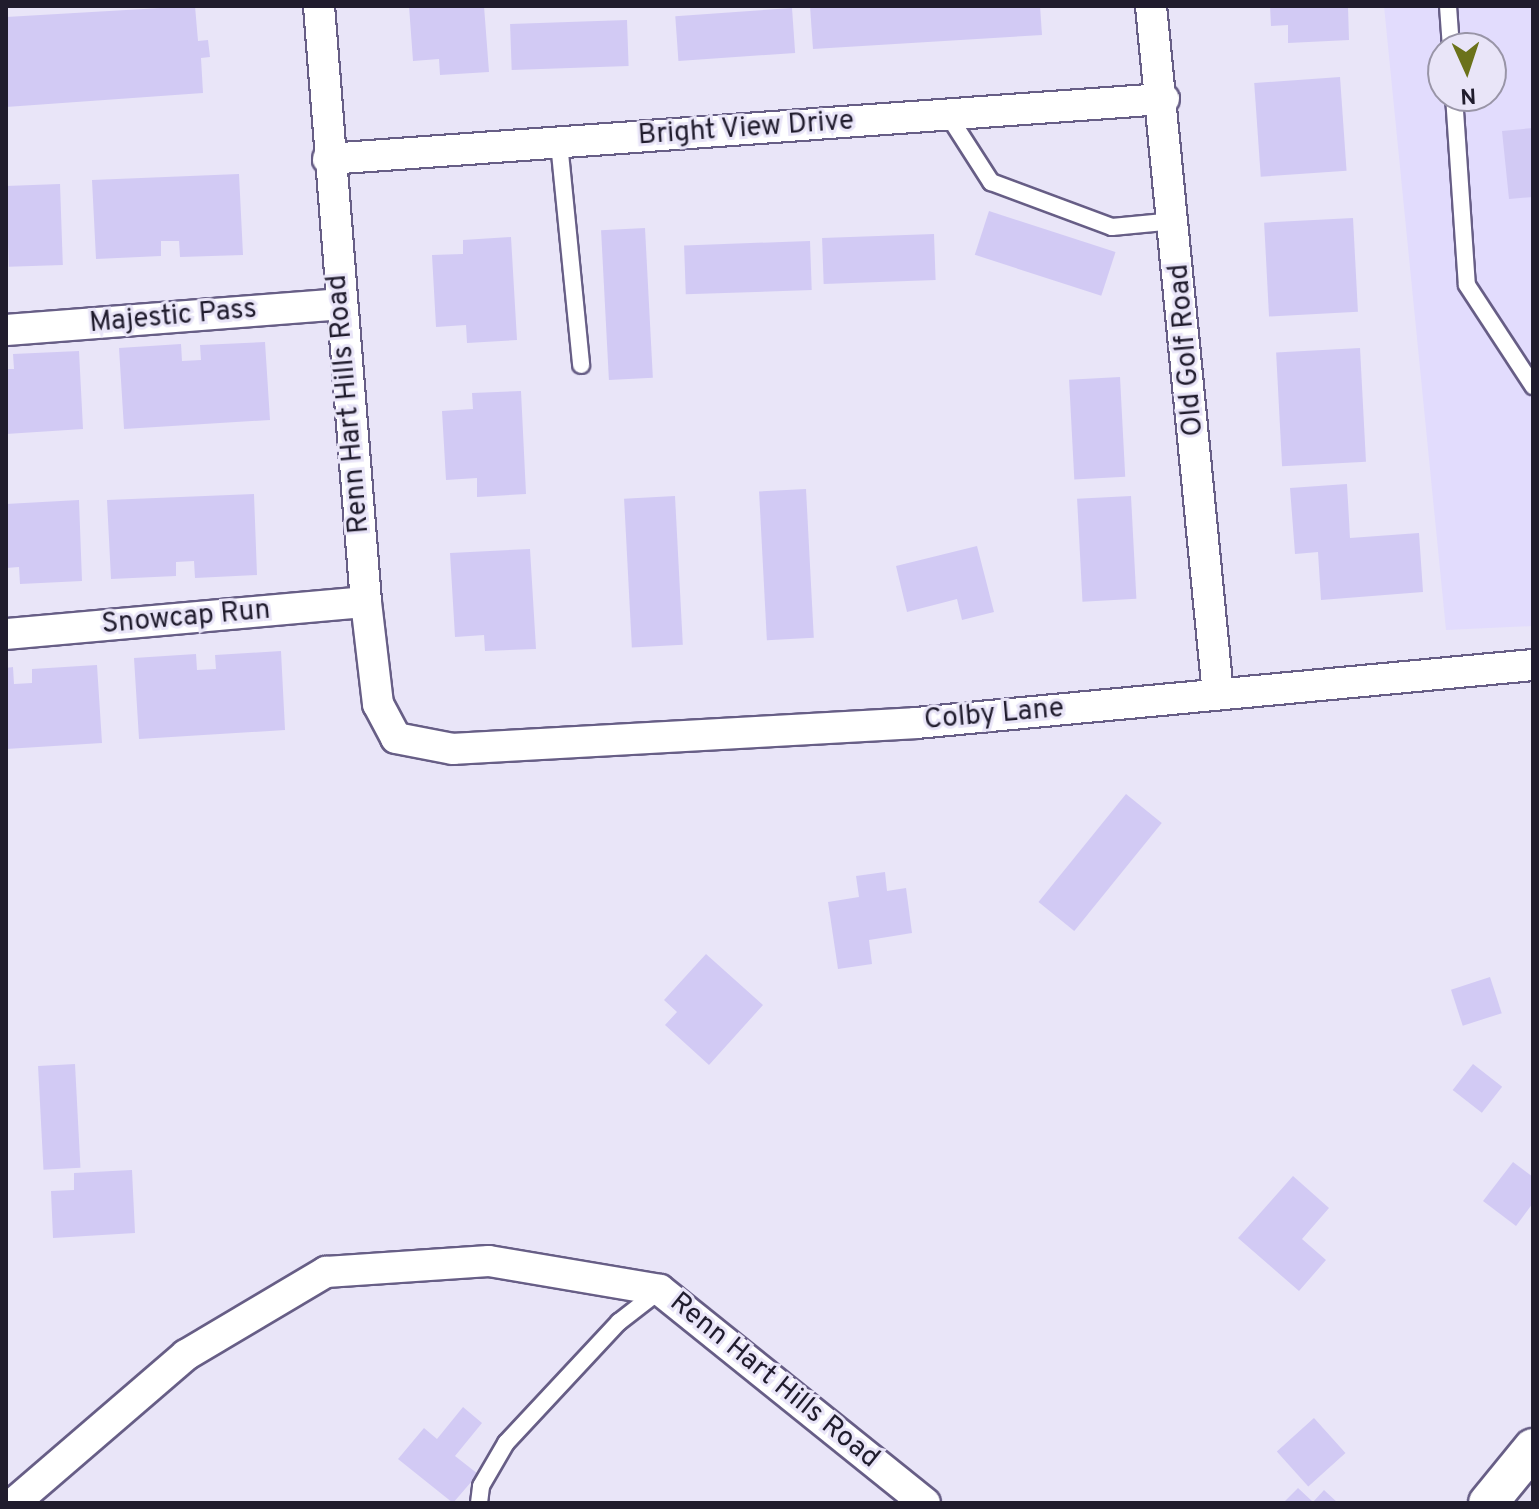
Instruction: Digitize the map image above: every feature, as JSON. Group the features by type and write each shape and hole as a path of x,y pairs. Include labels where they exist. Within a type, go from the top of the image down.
{"street":[{"name":"Renn Hart Hills Road","path":"319,6 328,159 366,602 378,704 396,738 453,749"},
{"name":"Old Golf Road","path":"1151,6 1164,99 1218,694"},
{"name":"Bright View Drive","path":"328,159 1164,99"},
{"name":"Majestic Pass","path":"6,330 341,304"},
{"name":"Snowcap Run","path":"6,634 366,602"},
{"name":"Colby Lane","path":"453,749 916,723 1533,665"},
{"path":"14,1503 186,1355 326,1272 489,1261 660,1290"},
{"name":"Renn Hart Hills Road","path":"660,1290 925,1503"},
{"path":"1488,1503 1533,1448"}],"lane":[{"path":"1448,6 1450,32"},
{"path":"1455,112 1467,285 1526,368 1533,386"},
{"path":"948,115 991,182 1112,227 1175,221"},
{"path":"559,143 581,365"},
{"path":"479,1503 481,1486 506,1443 619,1322 660,1290"}],"shaded area":[{"path":"1384,6 1533,6 1533,626 1446,630"}],"building":[{"path":"195,6 198,41 208,40 210,57 201,58 203,93 6,107 6,17"},
{"path":"409,6 484,6 489,72 440,75 439,59 413,61"},
{"path":"810,6 1040,6 1042,35 813,49"},
{"path":"1270,6 1348,6 1349,40 1288,43 1288,25 1271,26"},
{"path":"792,8 795,53 678,61 675,16"},
{"path":"627,20 629,66 512,70 510,24"},
{"path":"1340,77 1347,171 1261,177 1254,83"},
{"path":"1533,128 1533,197 1509,199 1502,131"},
{"path":"239,174 243,255 180,257 179,241 161,241 161,256 96,259 92,180"},
{"path":"60,184 63,265 9,267 6,186"},
{"path":"989,211 1115,252 1101,296 975,255"},
{"path":"1353,218 1358,312 1269,317 1264,223"},
{"path":"645,228 653,378 609,380 601,230"},
{"path":"934,234 936,280 824,284 822,238"},
{"path":"511,237 517,340 467,343 466,325 436,327 432,255 463,254 463,240"},
{"path":"810,241 812,290 686,294 684,245"},
{"path":"265,342 270,420 124,429 119,348 181,344 182,361 201,360 200,345"},
{"path":"1360,348 1366,462 1282,466 1276,352"},
{"path":"79,351 83,429 6,434 6,369 14,369 13,354"},
{"path":"1120,377 1125,477 1074,480 1069,380"},
{"path":"521,391 526,494 477,497 477,478 446,480 442,411 473,409 472,393"},
{"path":"1347,484 1350,538 1419,533 1423,592 1321,600 1318,552 1295,554 1290,488"},
{"path":"806,489 814,638 767,640 759,491"},
{"path":"254,494 257,575 195,578 194,561 176,562 176,576 111,579 107,500"},
{"path":"675,496 683,645 632,647 624,499"},
{"path":"1131,496 1136,599 1082,602 1077,499"},
{"path":"79,500 82,581 20,584 19,567 6,568 6,504"},
{"path":"977,546 994,612 962,620 957,599 907,612 896,566"},
{"path":"530,549 536,649 485,651 484,635 455,637 450,553"},
{"path":"281,651 285,730 139,739 134,658 196,654 197,670 216,669 215,655"},
{"path":"97,665 102,743 6,749 6,668 13,667 14,684 32,683 32,669"},
{"path":"1126,794 1162,823 1074,931 1039,902"},
{"path":"885,872 887,891 906,888 912,933 869,940 872,964 838,969 828,902 859,897 856,876"},
{"path":"706,954 763,1005 709,1065 665,1025 677,1012 664,1000"},
{"path":"1490,977 1502,1013 1463,1026 1451,990"},
{"path":"75,1064 80,1168 43,1170 38,1066"},
{"path":"1473,1064 1502,1087 1482,1113 1453,1090"},
{"path":"1513,1162 1533,1177 1533,1203 1516,1226 1483,1201"},
{"path":"132,1170 135,1233 53,1238 51,1191 74,1190 74,1173"},
{"path":"1293,1176 1329,1208 1302,1239 1326,1260 1299,1291 1238,1238"},
{"path":"463,1407 482,1423 455,1456 478,1474 453,1503 398,1459 424,1428 437,1439"},
{"path":"1314,1418 1345,1453 1308,1486 1277,1451"},
{"path":"1298,1488 1313,1502 1324,1490 1338,1503 1283,1503"}]}
